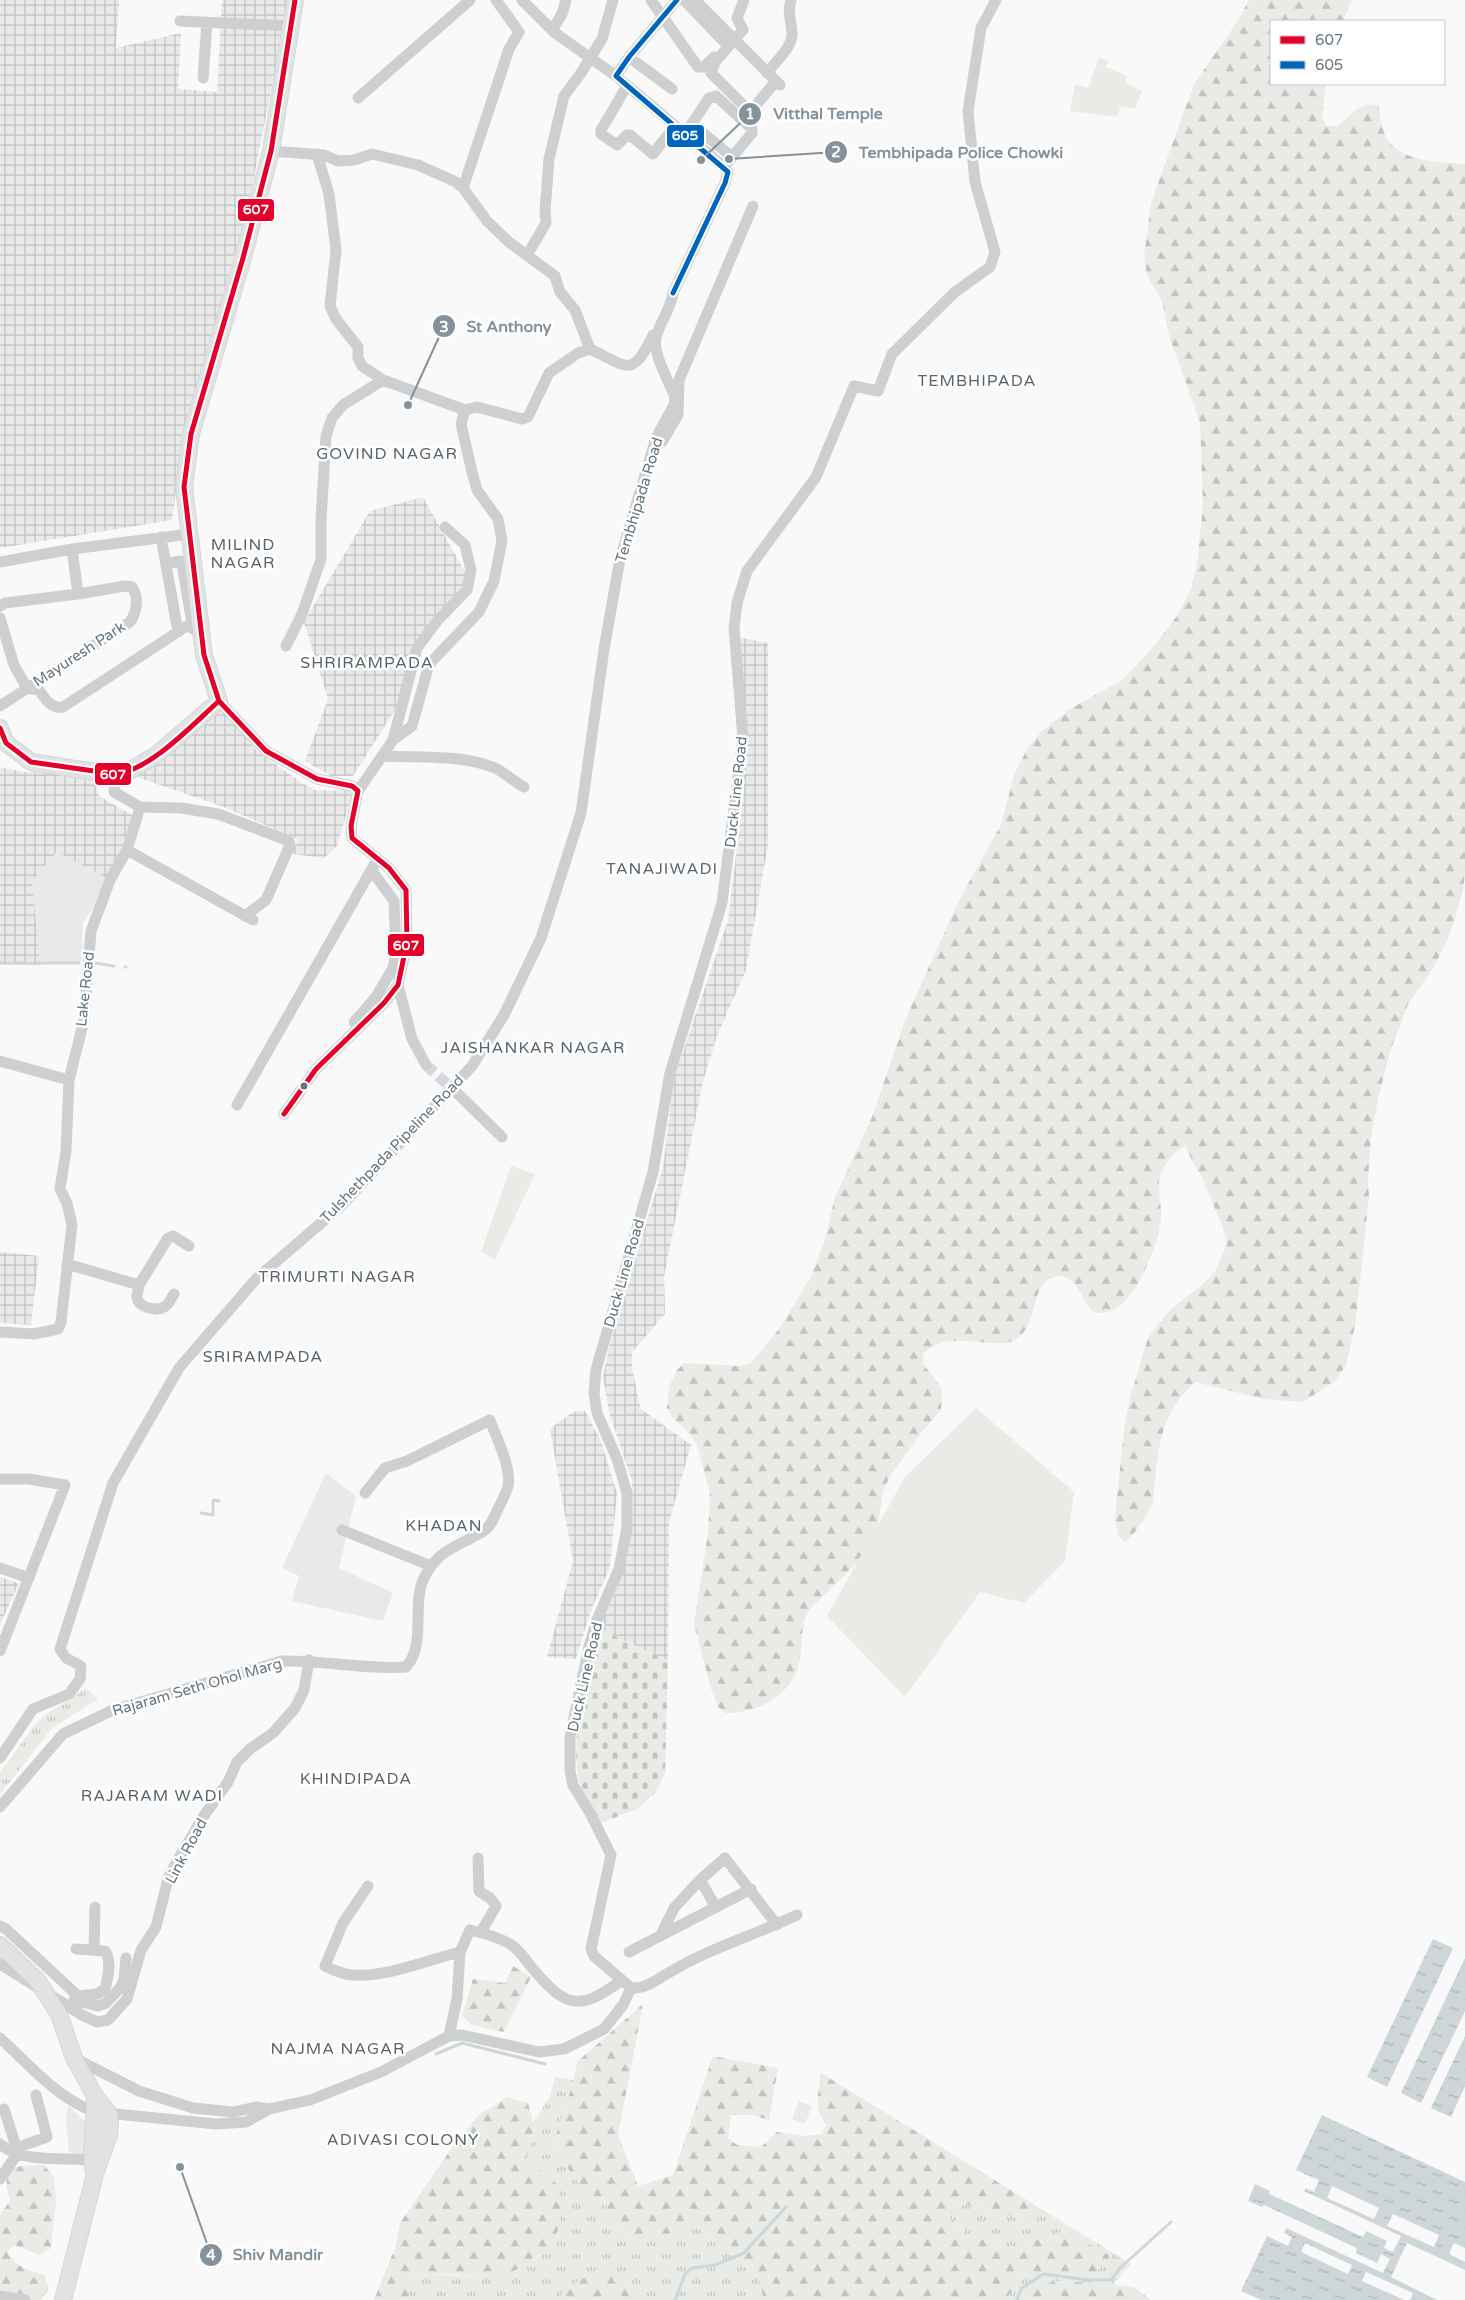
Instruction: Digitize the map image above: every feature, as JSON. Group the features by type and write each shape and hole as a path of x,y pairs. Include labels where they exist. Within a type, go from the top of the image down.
{"street":[{"path":"194,636 195,621 190,534 184,487 191,434 243,258 271,151 295,0"},
{"path":"358,98 470,0"},
{"path":"463,188 509,49 519,32 496,0"},
{"path":"522,0 552,30 616,76 724,167 752,133 752,129 716,96 709,98 685,134"},
{"path":"552,30 562,14 566,0"},
{"path":"527,255 546,223 545,211 549,159 564,96 602,39 613,0"},
{"path":"646,0 662,16"},
{"path":"651,0 701,69 733,40"},
{"path":"616,76 662,16 678,0"},
{"path":"684,0 774,76"},
{"path":"695,0 733,40"},
{"path":"744,0 737,18 743,27 711,69 714,77 748,110 752,110 774,76 790,42 793,34 788,12 791,0"},
{"name":"Duck Line Road","path":"631,1988 594,1956 592,1949 611,1855 590,1813 573,1785 570,1771 570,1737 589,1646 597,1620 619,1569 627,1527 626,1492 617,1460 597,1413 594,1393 596,1370 653,1172 670,1073 722,903 743,738 734,628 737,603 747,571 775,536 816,477 854,386 878,391 896,350 955,292 990,267 995,252 975,182 968,111 982,28 996,0"},
{"path":"180,21 292,26"},
{"path":"203,78 207,22"},
{"path":"629,57 672,89"},
{"path":"627,86 601,130 602,134 617,145 625,136 630,135 653,154 675,126"},
{"path":"692,124 732,157"},
{"path":"271,151 317,154 338,161 354,160 372,154 418,165 456,182 463,188 487,220 510,243 555,276 560,292 575,310 590,349"},
{"path":"317,154 329,194 336,250 330,306 336,319 358,346 358,358 362,366 383,380 466,410 477,407 522,419 528,417 549,373 578,352 590,349 627,367 635,365 644,355 673,292"},
{"name":"Tembhipada Road","path":"541,938 581,812 604,649 620,559 656,438 674,405 675,397 654,347 656,337 670,308 673,292 726,180 728,172 724,167"},
{"path":"651,453 660,446 678,415 679,380 753,206"},
{"path":"286,646 302,614 321,559 321,520 326,436 332,418 343,405 383,380"},
{"path":"284,1114 316,1069 384,1003 398,985 407,942 406,890 389,868 352,838 350,826 358,791 393,740 412,726 428,668 432,661 479,612 494,581 502,540 498,519 477,490 462,424 466,410"},
{"path":"393,740 417,648 438,620 467,590 471,570 465,545 445,527"},
{"path":"0,562 72,549 190,534"},
{"path":"161,537 178,632"},
{"path":"0,606 5,603 78,594 72,549"},
{"path":"166,564 180,561 182,564 204,655 219,701 266,751 318,779 352,786 358,791"},
{"name":"Mayuresh Park","path":"27,688 130,622 136,610 136,592 132,587 125,586 78,594"},
{"path":"0,618 14,666 27,688"},
{"path":"0,706 27,688 38,690 47,702 54,707 63,707 195,621"},
{"path":"2,737 31,762 115,774 126,773 156,755 219,701"},
{"path":"382,756 434,756 474,763 496,768 524,787"},
{"path":"115,774 114,792 140,806 181,808 218,814 289,841 290,845 266,900 249,918 127,850"},
{"name":"Lake Road","path":"0,1332 34,1334 58,1329 72,1225 67,1204 60,1189 66,1151 69,1080 84,1020 91,931 110,880 127,850 140,806"},
{"path":"237,1105 377,860"},
{"path":"354,1022 362,1016 376,997 393,968 396,955 394,901 372,871"},
{"name":"Tulshethpada Pipeline Road","path":"0,1758 33,1709 69,1694 80,1680 81,1666 66,1658 60,1649 114,1483 179,1368 256,1279 342,1205 472,1066 504,1015 541,938"},
{"path":"398,985 412,1039 426,1065"},
{"path":"0,1061 69,1080"},
{"path":"472,1066 471,1076 459,1094 502,1137"},
{"path":"174,1294 166,1306 162,1308 145,1307 139,1302 137,1296 140,1285 168,1238 173,1236 189,1246"},
{"path":"67,1264 140,1285"},
{"path":"342,1530 432,1566 436,1559 450,1548 485,1531 493,1521 508,1486 508,1472 490,1420 406,1461 385,1468 364,1493"},
{"path":"0,1479 29,1479 65,1484 0,1651"},
{"name":"Rajaram Seth Ohol Marg","path":"0,1807 63,1734 112,1710 192,1688 254,1667 282,1661 309,1660 386,1668 406,1667 413,1659 417,1615 423,1580 432,1566"},
{"path":"0,1568 29,1578"},
{"name":"Link Road","path":"43,1990 97,2022 108,2020 127,1999 141,1950 156,1927 168,1879 175,1865 203,1817 228,1782 238,1762 250,1749 274,1733 295,1708 304,1690 309,1660"},
{"path":"478,1858 479,1891 490,1898 496,1906 482,1932"},
{"path":"661,1935 674,1908 700,1880 725,1858 751,1889 777,1925"},
{"path":"700,1880 716,1907"},
{"path":"368,1886 343,1923 325,1966 340,1973 354,1975 374,1974 460,1952"},
{"path":"629,1952 751,1889"},
{"path":"94,1950 95,1907"},
{"path":"0,2038 57,2090 79,2106 100,2107 216,2124 246,2122 269,2109 311,2099 381,2072 449,2036 462,2035 539,2052 564,2049 604,2029 623,2005 631,1988 638,1988 652,1983 698,1955 777,1925 797,1915"},
{"path":"0,1926 6,1929 78,1996 97,1994 105,1989 108,1976 107,1954 105,1951 76,1949"},
{"path":"449,2036 456,1999 460,1952 470,1930 482,1932 512,1946 560,1997 589,2001 601,1996 622,1980"},
{"path":"0,1934 52,1980 43,1990"},
{"path":"0,1945 31,1973 59,2014 74,2058 100,2107 109,2135 96,2165 63,2300"},
{"path":"65,2004 70,1998 98,2006 106,2003 120,1988 124,1979 126,1958"},
{"path":"0,1964 43,1990"},
{"path":"74,2058 139,2092 193,2108 233,2112 256,2108 269,2109"},
{"path":"0,2179 17,2150 47,2137 36,2095"},
{"path":"4,2109 17,2150"},
{"path":"0,2144 51,2160 96,2165"},
{"path":"0,2296 25,2300"}],"shaded area":[{"path":"0,0 119,0 116,48 181,33 178,89 217,92 222,0 286,0 286,14 248,208 184,431 172,520 0,548"},
{"path":"423,497 470,581 420,637 395,710 353,776 331,776 305,761 328,699 304,622 370,511"},
{"path":"738,637 768,643 768,845 746,970 717,1036 703,1081 664,1277 665,1314 632,1352 632,1369 641,1409 691,1445 669,1523 668,1661 598,1628 616,1592 626,1560 633,1510 632,1481 609,1412 603,1377 610,1343 663,1167 674,1078 728,920 744,790 744,703"},
{"path":"219,712 228,714 256,750 302,783 315,790 350,791 352,795 337,846 324,858 292,854 298,839 221,806 131,775"},
{"path":"0,767 23,772 51,772 94,777 99,796 132,815 111,880 57,852 32,881 40,965 0,964"},
{"path":"57,851 111,880 83,923 82,961 72,963 39,961 32,881"},
{"path":"0,1252 39,1256 31,1325 0,1323"},
{"path":"585,1411 601,1441 617,1493 610,1567 590,1613 576,1659 547,1657 573,1561 550,1429 573,1412"},
{"path":"326,1473 356,1496 339,1568 393,1593 383,1621 292,1601 299,1576 282,1568"},
{"path":"0,1577 19,1583 0,1625"},
{"path":"68,2105 88,2124 88,2156 69,2152 66,2120"}],"green space":[{"path":"1249,0 1352,0 1343,20 1270,20 1270,85 1326,85 1322,118 1327,126 1337,126 1360,108 1378,105 1387,140 1397,150 1415,158 1435,162 1465,164 1465,873 1463,891 1450,934 1434,967 1408,1004 1390,1052 1378,1099 1371,1137 1368,1178 1369,1197 1355,1326 1346,1365 1334,1382 1303,1402 1263,1399 1195,1382 1182,1395 1166,1423 1158,1452 1153,1502 1150,1508 1130,1538 1125,1542 1118,1535 1115,1517 1124,1430 1130,1398 1148,1338 1169,1311 1202,1285 1216,1270 1227,1243 1223,1228 1202,1177 1192,1161 1186,1146 1182,1148 1168,1161 1161,1173 1159,1184 1161,1219 1151,1256 1137,1284 1120,1305 1107,1313 1093,1312 1072,1282 1061,1276 1053,1277 1046,1281 1041,1288 1029,1323 1025,1331 1018,1338 1009,1342 998,1343 947,1342 934,1346 923,1354 923,1364 942,1388 941,1410 921,1433 890,1476 883,1491 877,1531 870,1550 808,1611 805,1617 799,1664 795,1675 780,1694 771,1701 749,1710 725,1713 718,1707 711,1689 694,1624 708,1534 710,1494 697,1445 692,1436 672,1417 667,1408 669,1387 677,1370 684,1363 740,1366 751,1363 779,1329 811,1277 825,1239 835,1197 872,1117 906,1018 959,900 1001,825 1014,775 1028,747 1043,730 1072,708 1122,680 1149,652 1177,616 1191,589 1197,565 1203,505 1200,422 1170,339 1162,301 1147,275 1144,256 1151,203 1194,84 1237,22"},
{"path":"1099,58 1108,61 1106,67 1128,76 1125,83 1142,91 1135,109 1120,106 1118,117 1070,111 1075,84 1088,88"},
{"path":"511,1166 535,1174 495,1259 481,1252"},
{"path":"976,1408 1074,1492 1065,1561 1024,1603 980,1592 905,1697 827,1616 905,1477"},
{"path":"598,1628 668,1661 665,1773 656,1792 637,1809 601,1823 580,1783 576,1746 581,1705"},
{"path":"86,1688 98,1699 52,1728 0,1794 0,1773 33,1727 44,1716"},
{"path":"513,1966 531,1977 504,2032 472,2025 462,2016 473,1979 505,1983"},
{"path":"643,2004 618,2135 638,2186 673,2175 713,2056 778,2068 769,2120 751,2115 731,2115 728,2138 737,2145 761,2147 777,2132 804,2136 822,2134 826,2125 818,2106 821,2073 1030,2202 1029,2212 1019,2218 974,2205 948,2204 946,2214 969,2235 1020,2249 1043,2236 1065,2231 1109,2255 1108,2263 1095,2272 1026,2272 1005,2300 764,2300 759,2279 744,2264 697,2226 647,2238 628,2237 602,2199 590,2198 559,2156 554,2141 574,2080 577,2062"},
{"path":"555,2077 574,2080 554,2141 559,2156 602,2199 628,2237 697,2226 744,2264 759,2279 764,2300 631,2300 624,2281 561,2294 561,2300 413,2300 407,2292 407,2282 416,2278 435,2275 491,2276 513,2270 540,2256 533,2167 526,2160 535,2130 533,2123 550,2096"},
{"path":"507,2097 528,2103 535,2130 526,2160 557,2184 561,2221 555,2237 538,2256 516,2270 491,2277 432,2274 407,2282 407,2292 413,2300 374,2300 395,2248 400,2223 454,2145 478,2116"},
{"path":"799,2101 812,2106 805,2124 792,2119"},
{"path":"44,2165 54,2177 56,2201 51,2248 40,2255 14,2245 7,2252 22,2267 44,2274 49,2288 41,2300 0,2300 0,2215 10,2201 7,2189 8,2174 17,2167"},
{"path":"1030,2202 1131,2264 1113,2284 1056,2281 1032,2288 1027,2300 1005,2300 1026,2272 1095,2272 1043,2236 1020,2249 969,2235 946,2214 947,2204 974,2205 1019,2218 1029,2212"},
{"path":"610,2269 624,2281 631,2300 561,2300 561,2294 578,2281"},
{"path":"1056,2281 1113,2284 1135,2288 1151,2300 1027,2300 1031,2288"}],"water":[{"path":"1433,1939 1453,1948 1387,2087 1367,2077"},
{"path":"1465,1958 1465,2011 1421,2103 1401,2093"},
{"path":"1465,2036 1465,2086 1451,2117 1431,2108"},
{"path":"1322,2115 1465,2182 1465,2248 1454,2243 1449,2254 1465,2262 1465,2270 1407,2243 1391,2277 1437,2300 1410,2300 1413,2293 1366,2272 1362,2281 1404,2300 1261,2300 1241,2291 1267,2236 1288,2246 1292,2237 1284,2233 1286,2228 1383,2273 1390,2259 1381,2254 1377,2263 1356,2253 1357,2248 1264,2205 1262,2207 1248,2201 1255,2184 1270,2191 1269,2194 1363,2237 1366,2231 1387,2241 1384,2248 1393,2252 1401,2236 1304,2191 1306,2188 1314,2192 1319,2180 1296,2170","holes":["1332,2186 1379,2208 1374,2219 1327,2198","1393,2214 1439,2235 1434,2247 1387,2226","1305,2243 1352,2265 1348,2274 1301,2252"]}],"waterway":[{"path":"0,963 79,963"},
{"path":"95,963 114,966"},
{"path":"201,1513 213,1515 213,1500 219,1501"},
{"path":"436,2054 462,2043 545,2064"},
{"path":"675,2300 685,2274 692,2268 715,2265 744,2253 786,2207"},
{"path":"1017,2300 1021,2289 1043,2274 1089,2280 1111,2280 1120,2268 1171,2222"}],"tunnel":[{"path":"426,1065 457,1093"}],"transit line":[{"name":"607","path":"284,1114 316,1069 384,1003 398,985 407,942 406,890 389,868 352,838 351,826 358,791 352,786 317,779 266,751 219,701 204,655 184,487 191,434 243,258 271,151 295,0"},
{"name":"605","path":"673,293 725,183 728,172 616,76 629,57 677,0"},
{"name":"607","path":"0,728 6,743 31,762 115,774 142,765 156,756 219,701"}],"place":[{"name":"Tembhipada Police Chowki","path":"729,159"},
{"name":"Vitthal Temple","path":"701,160"},
{"name":"St Anthony","path":"408,405"},
{"name":"Shiv Mandir","path":"180,2167"}],"district":[{"name":"TEMBHIPADA","path":"977,380"},
{"name":"GOVIND NAGAR","path":"387,453"},
{"name":"MILIND NAGAR","path":"243,553"},
{"name":"SHRIRAMPADA","path":"367,662"},
{"name":"TANAJIWADI","path":"662,868"},
{"name":"JAISHANKAR NAGAR","path":"533,1047"},
{"name":"TRIMURTI NAGAR","path":"337,1276"},
{"name":"SRIRAMPADA","path":"263,1356"},
{"name":"KHADAN","path":"444,1525"},
{"name":"KHINDIPADA","path":"356,1778"},
{"name":"RAJARAM WADI","path":"152,1795"},
{"name":"NAJMA NAGAR","path":"338,2048"},
{"name":"ADIVASI COLONY","path":"403,2139"}]}
